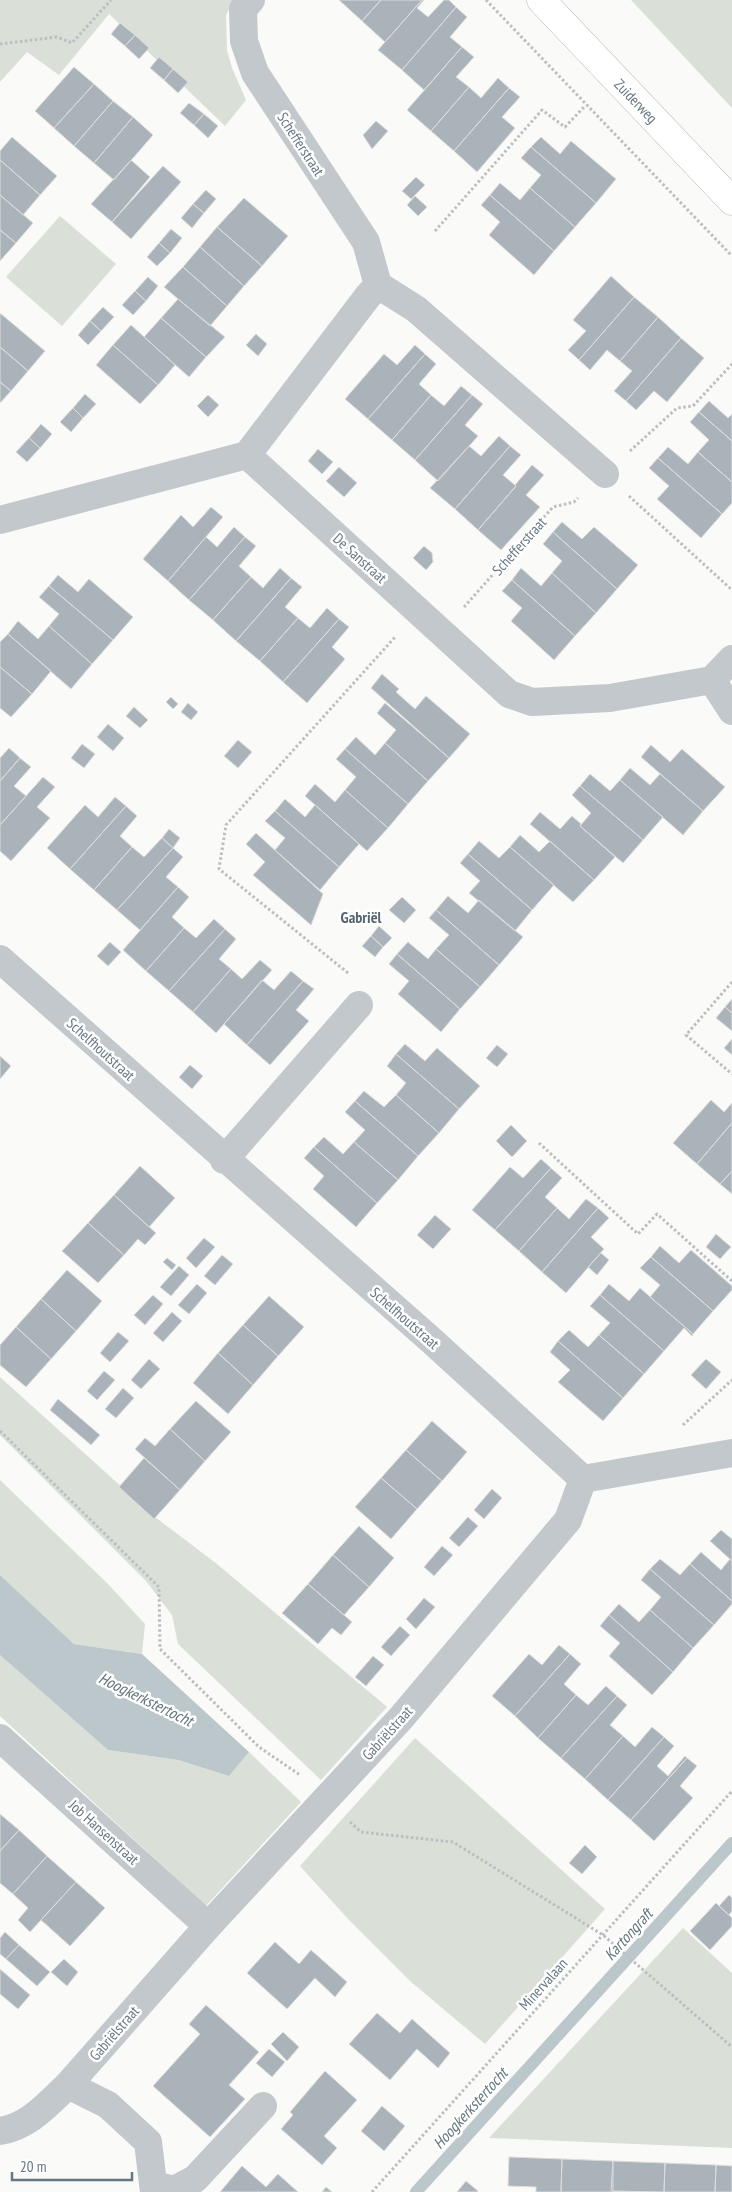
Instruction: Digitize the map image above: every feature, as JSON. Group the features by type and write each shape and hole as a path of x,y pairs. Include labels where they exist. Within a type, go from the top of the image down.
{"street":[{"name":"Schefferstraat","path":"251,0 243,9 244,41 254,74 366,242 378,285"},
{"name":"Zuiderweg","path":"541,0 732,201"},
{"path":"0,520 247,455 378,285 416,309 605,474"},
{"name":"De Sanstraat","path":"247,455 509,694 532,702 610,698 712,680"},
{"path":"732,659 712,680 732,711"},
{"name":"Schelfhoutstraat","path":"0,959 224,1160 432,1342 583,1479"},
{"path":"224,1160 359,1005"},
{"path":"583,1479 732,1453"},
{"name":"Gabriëlstraat","path":"0,2131 8,2130 34,2117 68,2086 208,1926 401,1718 568,1520 583,1479"},
{"name":"Job Hansenstraat","path":"0,1738 208,1926"},
{"path":"68,2086 108,2105 148,2142 155,2189 174,2190 195,2180 263,2106"}],"path":[{"path":"0,44 57,37 72,43 111,0"},
{"path":"486,0 585,106 732,256"},
{"path":"435,231 542,110 565,127 585,106"},
{"path":"732,364 693,406 677,408 605,474 732,590"},
{"name":"Schefferstraat","path":"442,632 553,507 574,502 605,474"},
{"path":"359,1005 360,983 219,869 226,825 418,612"},
{"path":"732,982 686,1036 732,1074"},
{"path":"539,1143 638,1234 658,1214 732,1281"},
{"path":"0,1431 159,1587 160,1650 259,1747 296,1771 361,1832 453,1842 603,1935 732,2047"},
{"name":"Minervalaan","path":"372,2192 732,1791"}],"shaded area":[{"path":"0,0 234,0 226,15 227,50 232,68 246,100 225,126 109,14 59,75 27,52 0,82"},
{"path":"631,0 732,0 732,108"},
{"path":"60,216 116,264 62,326 6,277"},
{"path":"0,1377 155,1517 217,1564 387,1707 321,1780 178,1644 172,1615 146,1581 0,1435"},
{"path":"0,1480 107,1583 145,1624 142,1654 74,1644 0,1575"},
{"path":"0,1655 108,1750 178,1760 229,1776 249,1752 301,1802 206,1906 0,1716"},
{"path":"415,1738 605,1909 485,2044 410,1981 349,1920 300,1866"},
{"path":"683,1928 732,1973 732,2148 489,2138"}],"water":[{"name":"Hoogkerkstertocht","path":"0,1575 74,1644 142,1654 249,1752 229,1776 178,1760 108,1750 0,1655"}],"building":[{"path":"339,0 381,0 362,21"},
{"path":"381,0 422,0 385,42 362,21"},
{"path":"424,0 417,8 428,17 444,0 449,0 456,7 402,70 378,50"},
{"path":"456,7 467,17 450,37 462,47 424,90 402,70"},
{"path":"120,23 135,35 125,46 111,34"},
{"path":"135,35 149,48 139,59 125,46"},
{"path":"462,47 474,57 456,77 469,87 431,131 407,110"},
{"path":"159,57 173,69 164,80 150,68"},
{"path":"74,67 94,84 54,128 35,111"},
{"path":"173,69 188,82 178,93 164,80"},
{"path":"498,78 509,88 454,151 431,131 469,87 481,98"},
{"path":"94,84 113,101 74,146 54,128"},
{"path":"509,88 520,97 502,117 515,128 477,172 454,151"},
{"path":"113,101 133,117 94,163 74,146"},
{"path":"189,103 204,114 194,125 180,113"},
{"path":"204,114 218,126 208,138 194,125"},
{"path":"133,117 153,135 114,180 94,163"},
{"path":"376,121 388,131 372,149 363,135"},
{"path":"12,137 57,176 40,195 0,160 0,151"},
{"path":"541,137 560,154 571,141 616,179 596,203 531,147"},
{"path":"531,147 596,203 575,227 530,188 541,175 521,158"},
{"path":"0,160 40,195 23,215 0,195"},
{"path":"131,160 150,177 112,222 91,204"},
{"path":"163,166 181,182 131,239 112,222"},
{"path":"416,177 425,185 411,199 402,191"},
{"path":"500,183 520,200 530,188 575,227 554,251 490,195"},
{"path":"206,190 216,199 204,213 193,204"},
{"path":"0,195 33,223 16,243 0,230"},
{"path":"490,195 554,251 534,275 489,235 500,222 481,205"},
{"path":"415,196 427,207 418,216 407,205"},
{"path":"244,198 288,236 262,266 217,227"},
{"path":"193,204 204,213 192,228 181,218"},
{"path":"217,227 262,266 244,286 200,247"},
{"path":"171,229 182,238 170,253 159,243"},
{"path":"0,230 16,243 0,261"},
{"path":"159,243 170,253 157,266 147,257"},
{"path":"200,247 244,286 227,306 183,267"},
{"path":"183,267 227,306 210,326 164,287"},
{"path":"611,276 634,297 579,360 568,350 586,331 573,320"},
{"path":"148,277 158,286 146,301 135,291"},
{"path":"135,291 146,301 133,315 122,305"},
{"path":"634,297 658,317 620,361 607,350 590,370 579,360"},
{"path":"178,299 225,337 206,357 161,318"},
{"path":"103,307 114,317 101,331 90,321"},
{"path":"0,313 45,351 28,371 0,347"},
{"path":"658,317 681,338 626,401 614,391 632,371 620,361"},
{"path":"161,318 206,357 189,377 144,337"},
{"path":"90,321 101,331 88,345 78,335"},
{"path":"131,325 175,365 158,385 113,345"},
{"path":"256,334 267,344 258,356 246,345"},
{"path":"681,338 704,358 667,402 654,391 636,410 626,401"},
{"path":"113,345 158,385 140,404 96,365"},
{"path":"415,345 425,354 368,419 345,399 384,354 397,365"},
{"path":"0,347 28,371 11,391 0,382"},
{"path":"425,354 436,364 419,384 431,395 392,440 368,419"},
{"path":"0,382 11,391 0,403"},
{"path":"461,386 472,395 415,460 392,440 431,395 444,406"},
{"path":"85,394 96,404 83,418 73,408"},
{"path":"208,395 219,405 208,417 197,406"},
{"path":"472,395 483,404 465,425 478,436 438,481 415,460"},
{"path":"709,401 728,418 732,414 732,441 699,412"},
{"path":"73,408 83,418 71,432 60,422"},
{"path":"699,412 732,441 732,482 698,452 709,440 690,422"},
{"path":"41,424 52,434 40,448 29,438"},
{"path":"499,436 510,446 455,509 430,488 469,446 481,456"},
{"path":"29,438 40,448 27,462 16,452"},
{"path":"510,446 521,455 503,475 516,486 478,530 455,509"},
{"path":"668,447 688,464 698,452 732,482 732,503 722,514 658,458"},
{"path":"318,449 333,462 322,474 308,461"},
{"path":"658,458 722,514 701,538 657,499 669,486 649,468"},
{"path":"532,465 544,475 526,495 540,507 501,550 478,530"},
{"path":"339,467 357,483 344,497 326,481"},
{"path":"211,507 223,517 168,581 143,559 181,515 193,527"},
{"path":"562,522 582,539 594,527 638,565 617,589 553,532"},
{"path":"234,527 245,537 189,600 168,581 206,537 217,547"},
{"path":"553,532 617,589 596,613 552,573 562,561 543,544"},
{"path":"245,537 256,546 239,566 251,577 213,620 189,600"},
{"path":"424,546 432,553 433,562 426,570 413,558"},
{"path":"280,568 291,578 236,641 213,620 251,577 263,588"},
{"path":"521,568 541,586 552,573 596,613 575,636 512,580"},
{"path":"58,575 78,592 89,579 133,617 113,640 49,586"},
{"path":"291,578 302,587 285,607 298,618 260,661 236,641"},
{"path":"512,580 575,636 554,660 511,621 522,608 502,591"},
{"path":"49,586 113,640 92,664 49,626 59,614 39,597"},
{"path":"327,608 339,619 283,682 260,661 298,618 310,628"},
{"path":"339,619 349,627 332,647 345,659 307,703 283,682"},
{"path":"18,621 38,639 49,626 92,664 71,689 8,634"},
{"path":"8,634 51,671 32,694 0,667 0,642"},
{"path":"0,667 32,694 11,717 0,708"},
{"path":"382,674 399,689 396,692 415,709 426,696 470,734 449,758 371,688"},
{"path":"171,697 178,704 173,709 166,702"},
{"path":"188,703 198,712 191,720 181,712"},
{"path":"385,703 449,758 428,781 385,743 396,730 377,713"},
{"path":"134,707 148,720 140,728 126,716"},
{"path":"108,724 124,738 113,751 97,737"},
{"path":"356,737 375,755 385,743 428,781 408,804 345,749"},
{"path":"238,740 252,752 238,768 224,756"},
{"path":"82,744 95,754 84,768 71,758"},
{"path":"651,745 670,762 682,749 725,787 703,811 641,757"},
{"path":"9,748 20,758 0,781 0,758"},
{"path":"345,749 408,804 388,828 345,790 356,777 336,759"},
{"path":"20,758 31,767 14,786 26,796 0,825 0,781"},
{"path":"630,768 650,785 660,774 703,811 683,835 620,780"},
{"path":"590,774 610,791 620,780 663,817 643,840 580,786"},
{"path":"43,777 55,787 37,807 50,818 11,861 0,851 0,825"},
{"path":"315,784 335,802 345,790 388,828 367,851 305,796"},
{"path":"580,786 643,840 623,863 580,826 591,813 572,795"},
{"path":"115,797 126,806 70,869 47,848 85,805 98,817"},
{"path":"285,799 305,817 315,805 359,844 339,867 275,811"},
{"path":"126,806 137,816 120,836 132,847 94,890 70,869"},
{"path":"275,811 339,867 320,890 275,850 285,838 265,821"},
{"path":"540,812 560,829 572,816 581,824 580,826 615,857 594,880 530,824"},
{"path":"169,829 180,838 173,848 162,838"},
{"path":"256,833 323,894 311,925 253,875 265,862 246,844"},
{"path":"520,835 539,852 550,841 594,880 573,902 510,847"},
{"path":"162,838 173,848 117,910 94,890 132,847 144,857"},
{"path":"479,841 499,858 510,847 554,885 532,910 468,854"},
{"path":"173,848 183,857 166,877 178,887 140,930 117,910"},
{"path":"468,854 532,910 515,931 469,893 480,881 460,863"},
{"path":"178,887 189,897 172,917 184,928 146,971 123,950"},
{"path":"448,896 468,913 479,900 523,937 499,965 436,910"},
{"path":"402,897 416,910 404,923 389,910"},
{"path":"436,910 499,965 480,987 436,949 449,935 429,918"},
{"path":"214,919 225,929 169,991 146,971 184,928 196,938"},
{"path":"379,926 392,938 383,947 371,936"},
{"path":"225,929 236,939 219,959 231,969 193,1012 169,991"},
{"path":"371,936 383,947 375,957 362,946"},
{"path":"110,942 121,952 108,966 97,956"},
{"path":"408,942 428,959 436,949 480,987 460,1009 397,954"},
{"path":"397,954 460,1009 441,1032 398,994 409,981 389,964"},
{"path":"260,960 272,970 216,1033 193,1012 231,969 242,979"},
{"path":"291,971 303,981 247,1045 224,1024 262,980 274,990"},
{"path":"303,981 314,989 296,1010 309,1021 270,1065 247,1045"},
{"path":"732,999 732,1013 725,1007"},
{"path":"725,1007 732,1013 732,1031 716,1018"},
{"path":"732,1039 732,1055 724,1048"},
{"path":"405,1044 425,1061 437,1048 480,1086 459,1109 396,1054"},
{"path":"497,1045 508,1054 497,1067 486,1058"},
{"path":"396,1054 459,1109 439,1133 396,1095 406,1083 387,1066"},
{"path":"0,1056 11,1066 0,1079"},
{"path":"190,1065 203,1076 192,1089 179,1077"},
{"path":"364,1091 384,1107 396,1095 439,1133 418,1156 355,1101"},
{"path":"711,1100 724,1112 732,1103 732,1123 697,1164 673,1143"},
{"path":"355,1101 418,1156 398,1180 354,1142 365,1130 345,1112"},
{"path":"732,1123 732,1171 720,1184 697,1164"},
{"path":"511,1125 527,1141 512,1157 496,1141"},
{"path":"324,1137 343,1154 354,1142 398,1180 377,1203 314,1147"},
{"path":"314,1147 377,1203 356,1227 313,1189 324,1176 304,1158"},
{"path":"541,1159 551,1168 495,1230 472,1210 510,1167 523,1178"},
{"path":"140,1166 175,1198 149,1227 114,1195"},
{"path":"551,1168 562,1178 545,1197 557,1208 519,1251 495,1230"},
{"path":"732,1171 732,1194 720,1184"},
{"path":"114,1195 156,1233 145,1245 138,1239 124,1255 88,1223"},
{"path":"586,1199 598,1208 542,1272 519,1251 557,1208 569,1219"},
{"path":"598,1208 609,1218 591,1237 604,1249 566,1293 542,1272"},
{"path":"435,1215 451,1229 433,1249 417,1235"},
{"path":"88,1223 124,1255 98,1283 62,1251"},
{"path":"716,1234 731,1247 720,1259 706,1247"},
{"path":"204,1238 215,1247 196,1268 186,1258"},
{"path":"660,1246 679,1263 691,1250 732,1286 732,1290 713,1311 651,1257"},
{"path":"601,1253 609,1260 597,1275 588,1267"},
{"path":"222,1255 233,1264 215,1285 204,1276"},
{"path":"651,1257 713,1311 693,1334 650,1297 660,1285 640,1268"},
{"path":"167,1258 176,1265 172,1270 163,1262"},
{"path":"179,1266 189,1275 171,1296 160,1287"},
{"path":"67,1270 102,1301 76,1331 41,1299"},
{"path":"197,1284 207,1293 189,1314 178,1305"},
{"path":"609,1284 629,1301 640,1288 693,1334 692,1336 684,1328 664,1351 600,1295"},
{"path":"153,1295 163,1304 145,1325 134,1315"},
{"path":"600,1295 664,1351 644,1374 599,1335 610,1323 590,1306"},
{"path":"269,1296 304,1327 278,1356 243,1325"},
{"path":"41,1299 76,1331 51,1359 16,1327"},
{"path":"172,1312 182,1321 163,1342 153,1333"},
{"path":"243,1325 278,1356 253,1385 218,1353"},
{"path":"16,1327 51,1359 26,1387 0,1365 0,1345"},
{"path":"569,1330 588,1347 599,1335 644,1374 623,1398 558,1341"},
{"path":"118,1332 129,1341 110,1362 100,1353"},
{"path":"558,1341 623,1398 603,1421 558,1382 570,1370 550,1352"},
{"path":"218,1353 253,1385 228,1414 193,1383"},
{"path":"149,1359 160,1369 141,1389 131,1380"},
{"path":"706,1359 721,1372 706,1389 691,1375"},
{"path":"104,1371 115,1380 97,1400 87,1391"},
{"path":"123,1388 134,1398 116,1418 105,1409"},
{"path":"58,1399 100,1435 91,1445 50,1410"},
{"path":"196,1401 231,1432 205,1461 170,1429"},
{"path":"432,1421 467,1452 442,1481 406,1450"},
{"path":"170,1429 205,1461 180,1490 135,1449 145,1438 155,1446"},
{"path":"406,1450 442,1481 417,1509 381,1478"},
{"path":"144,1458 180,1490 154,1519 119,1487"},
{"path":"381,1478 417,1509 391,1539 355,1507"},
{"path":"492,1489 502,1498 484,1519 474,1510"},
{"path":"468,1517 478,1526 459,1547 449,1538"},
{"path":"359,1526 394,1558 369,1587 333,1555"},
{"path":"721,1530 732,1539 732,1561 710,1541"},
{"path":"442,1546 453,1555 434,1576 424,1567"},
{"path":"701,1552 721,1570 730,1559 732,1561 732,1601 690,1564"},
{"path":"333,1555 369,1587 344,1615 308,1584"},
{"path":"660,1559 680,1575 690,1564 732,1601 732,1604 714,1625 650,1569"},
{"path":"650,1569 714,1625 693,1648 650,1610 661,1597 641,1580"},
{"path":"308,1584 352,1622 341,1635 332,1628 318,1644 282,1613"},
{"path":"424,1598 435,1607 416,1629 406,1619"},
{"path":"619,1604 639,1622 650,1610 693,1648 673,1672 609,1615"},
{"path":"609,1615 673,1672 652,1695 609,1656 620,1643 600,1626"},
{"path":"400,1626 410,1635 391,1656 381,1647"},
{"path":"559,1645 570,1654 515,1716 492,1696 529,1654 542,1665"},
{"path":"570,1654 581,1664 564,1684 576,1695 538,1738 515,1716"},
{"path":"373,1656 384,1665 366,1686 355,1677"},
{"path":"606,1686 617,1696 561,1758 538,1738 576,1695 588,1705"},
{"path":"617,1696 627,1705 610,1725 623,1736 585,1779 561,1758"},
{"path":"652,1727 664,1737 608,1800 585,1779 623,1736 635,1747"},
{"path":"664,1737 674,1746 657,1766 668,1776 685,1756 687,1758 631,1820 608,1800"},
{"path":"687,1758 697,1766 680,1786 693,1798 654,1841 631,1820"},
{"path":"0,1814 19,1830 0,1851"},
{"path":"19,1830 47,1856 13,1894 0,1883 0,1851"},
{"path":"585,1845 597,1857 582,1874 569,1863"},
{"path":"47,1856 76,1882 30,1932 18,1920 28,1908 13,1894"},
{"path":"76,1882 105,1908 70,1946 41,1920"},
{"path":"729,1895 732,1898 732,1911 729,1915 719,1906"},
{"path":"716,1903 732,1918 732,1926 710,1950 690,1931"},
{"path":"5,1932 19,1945 6,1959 0,1954 0,1938"},
{"path":"275,1942 299,1964 311,1950 347,1982 335,1997 315,1978 287,2009 247,1973"},
{"path":"19,1945 50,1972 37,1986 6,1959"},
{"path":"64,1959 78,1972 67,1986 51,1972"},
{"path":"0,1969 30,1995 18,2009 0,1994"},
{"path":"206,2005 259,2052 229,2085 245,2099 210,2137 153,2086 200,2034 189,2024"},
{"path":"377,2013 400,2033 412,2019 450,2053 438,2068 417,2049 390,2080 349,2044"},
{"path":"283,2032 299,2047 287,2061 271,2044"},
{"path":"269,2049 285,2062 272,2077 256,2063"},
{"path":"325,2071 357,2100 324,2136 337,2148 322,2165 281,2129 293,2115 290,2112"},
{"path":"382,2106 405,2126 384,2151 361,2131"},
{"path":"509,2157 562,2159 561,2192 536,2192 536,2187 508,2186"},
{"path":"562,2159 613,2161 613,2192 561,2192"},
{"path":"613,2161 665,2163 664,2192 611,2191"},
{"path":"665,2163 716,2165 715,2192 664,2192"},
{"path":"716,2165 732,2166 732,2192 715,2192"},
{"path":"242,2166 266,2187 278,2174 298,2192 220,2192"},
{"path":"466,2181 478,2191 457,2192"},
{"path":"326,2187 332,2192 322,2192"}],"waterway":[{"name":"Kartongraft","path":"416,2192 732,1843"}],"district":[{"name":"Gabriël","path":"361,917"}]}
